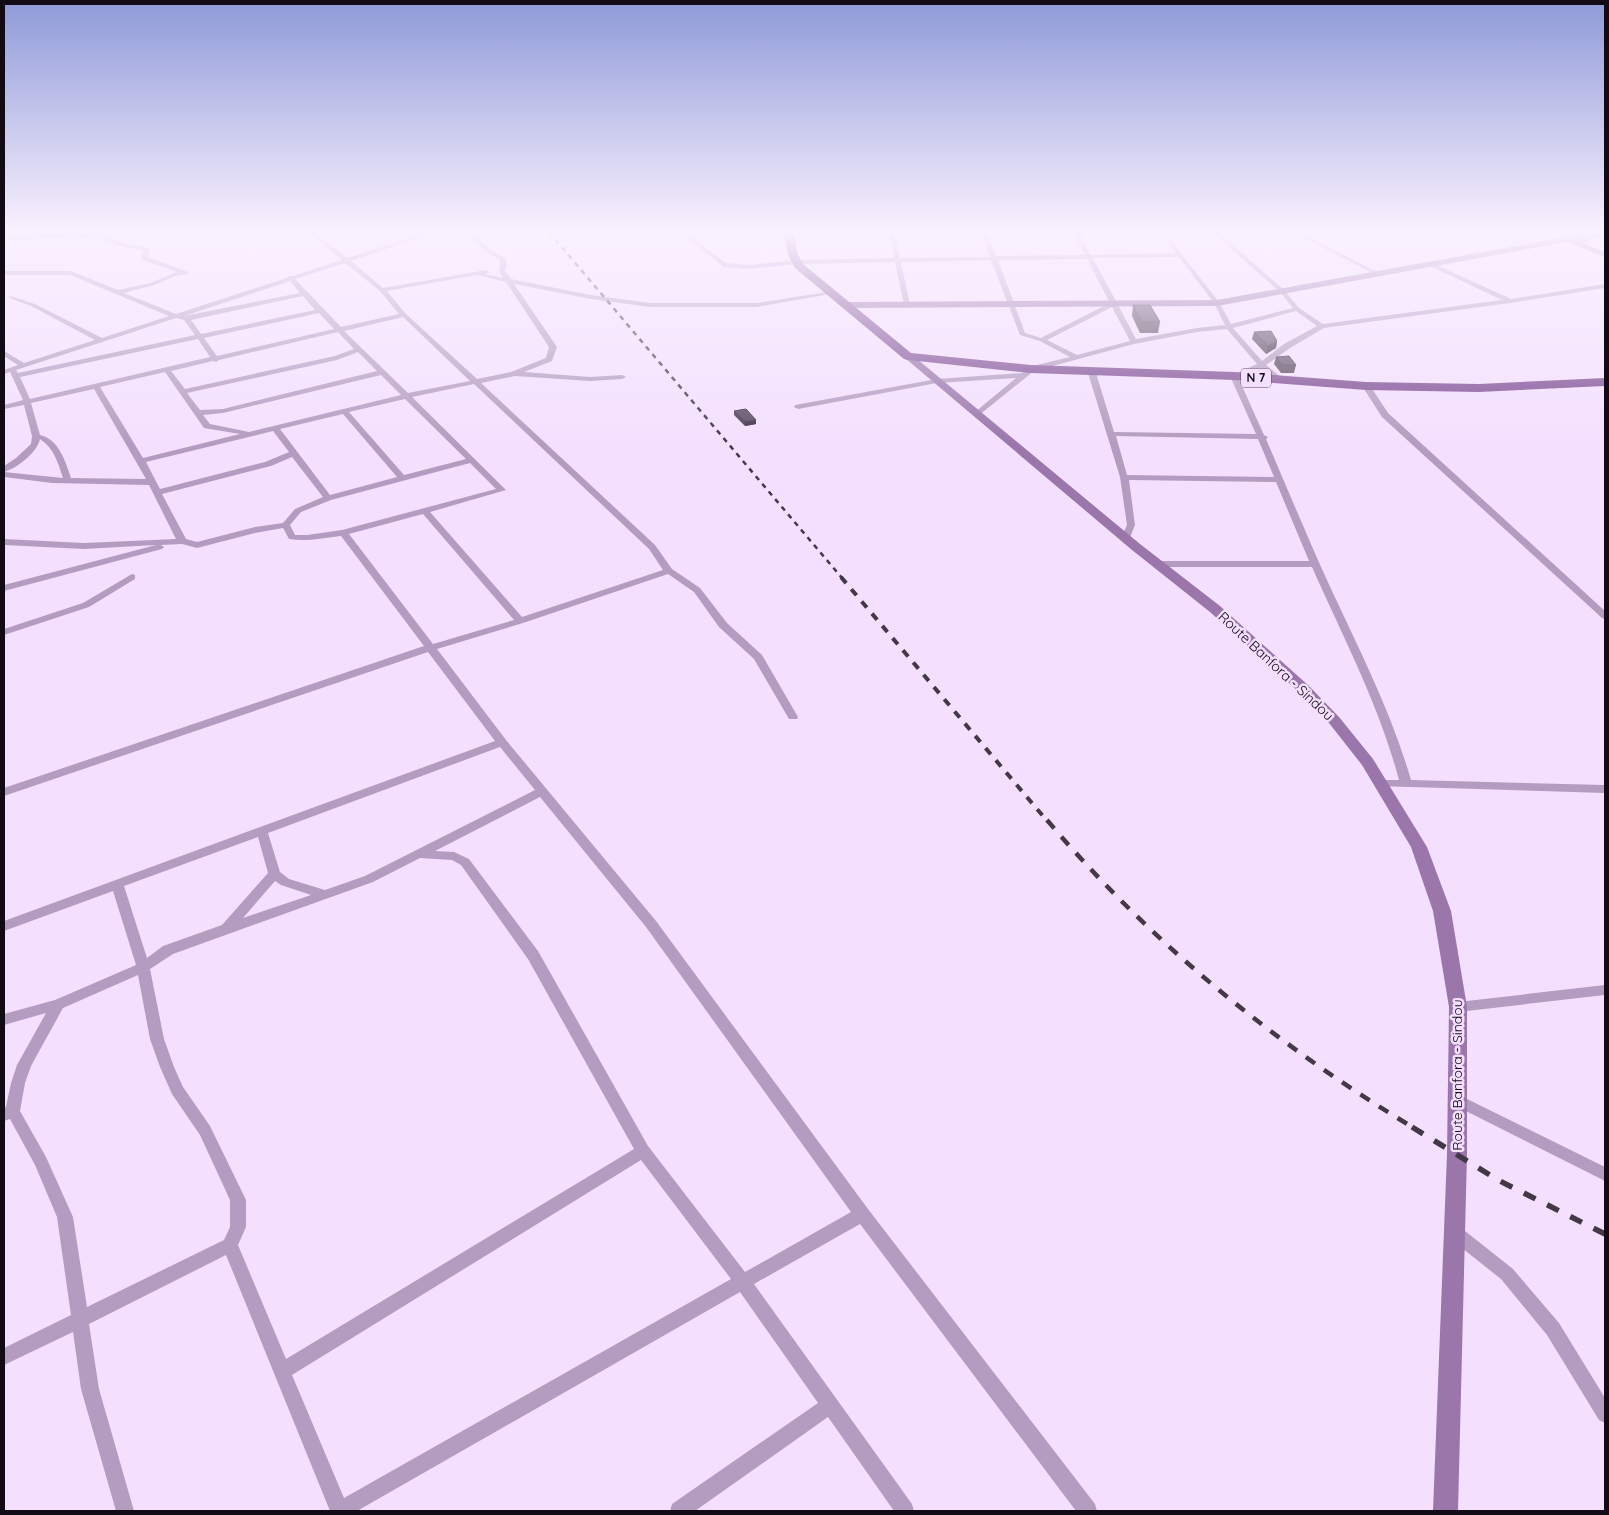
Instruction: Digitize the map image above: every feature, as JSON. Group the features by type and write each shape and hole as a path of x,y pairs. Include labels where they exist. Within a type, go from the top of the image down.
{"highway":[{"path":"843,303 908,356"},
{"name":"N 7","path":"908,356 1027,372 1234,376 1366,386 1479,388 1603,383"}],"main road":[{"path":"846,305 1146,303"},
{"name":"Route Banfora - Sindou","path":"908,356 1126,538 1215,609 1304,689 1352,741 1382,783 1419,847 1442,911 1458,1007 1459,1101 1446,1511"}],"street":[{"path":"27,303 100,340"},
{"path":"144,303 175,316 186,318 261,303"},
{"path":"14,373 24,366 214,303"},
{"path":"286,525 292,537 307,538 343,533 502,490 312,303"},
{"path":"393,303 404,315 652,546 669,571 696,590 724,624 758,657 793,717"},
{"path":"513,374 548,359 553,347 523,303"},
{"path":"633,303 650,305 757,305 770,303"},
{"path":"1042,340 1115,303 1134,342"},
{"path":"1217,303 1229,326 1261,365 1279,380"},
{"path":"1292,303 1297,309 1322,326"},
{"path":"1406,784 1389,723 1315,564 1264,437 1234,376 1261,365 1287,346 1322,326 1497,303"},
{"path":"1009,304 1022,334 1042,340 1076,357"},
{"path":"798,407 936,381 1027,372 1134,342 1229,326 1297,309"},
{"path":"4,372 14,373 320,311"},
{"path":"4,407 216,360 404,315"},
{"path":"186,318 216,360"},
{"path":"183,392 338,358 360,349"},
{"path":"4,354 24,366"},
{"path":"167,370 207,426 252,434"},
{"path":"197,413 223,411 382,372"},
{"path":"978,414 1027,372"},
{"path":"4,470 19,460 35,445 36,436 27,401 14,373"},
{"path":"1092,373 1124,476 1131,525 1126,538"},
{"path":"141,461 474,380 513,374 590,379 622,377"},
{"path":"96,386 141,461 150,482 182,541"},
{"path":"1366,386 1385,415 1605,616"},
{"path":"344,411 402,478"},
{"path":"275,428 328,498"},
{"path":"1111,434 1264,437"},
{"path":"36,436 44,437 50,442 68,480"},
{"path":"156,492 268,464 294,453"},
{"path":"4,464 19,460"},
{"path":"286,525 290,516 298,510 328,498 472,460"},
{"path":"4,475 68,480 150,482"},
{"path":"1124,476 1280,480"},
{"path":"4,479 20,477"},
{"path":"424,510 520,621"},
{"path":"4,542 84,546 182,541 197,545 256,530 286,525"},
{"path":"343,533 502,742 652,924 862,1214 1088,1511"},
{"path":"4,588 182,541"},
{"path":"1158,564 1315,564"},
{"path":"4,792 429,648 520,621 669,571"},
{"path":"4,632 70,612 100,597 132,577"},
{"path":"4,926 502,742"},
{"path":"1382,783 1605,789"},
{"path":"4,1019 58,1004 143,967 168,950 374,877 542,791"},
{"path":"262,831 274,874 285,882 327,895"},
{"path":"419,854 449,856 466,862 533,955 643,1151 744,1283 829,1406 905,1511"},
{"path":"226,929 274,874"},
{"path":"4,1357 230,1245 238,1226 238,1200 205,1131 177,1090 157,1040 143,967 117,884"},
{"path":"1458,1007 1605,990"},
{"path":"58,1004 24,1065 8,1113 45,1170 65,1217 90,1389 125,1511"},
{"path":"1459,1101 1605,1174"},
{"path":"280,1372 643,1151"},
{"path":"230,1245 280,1372 339,1511 744,1283 862,1214"},
{"path":"1454,1232 1507,1274 1553,1329 1605,1414"},
{"path":"679,1511 829,1406"}],"building":[{"path":"1133,305 1150,305 1160,322 1142,322"},
{"path":"1271,331 1277,341 1268,346 1254,332"},
{"path":"1289,356 1296,365 1282,365 1276,357"},
{"path":"746,409 756,420 745,422 734,411"}],"railway":[{"path":"609,303 842,578"},
{"path":"841,577 1048,822"},
{"path":"1047,820 1129,908 1172,950 1218,989 1313,1062 1414,1128"},
{"path":"1412,1127 1498,1180 1605,1234"}]}
